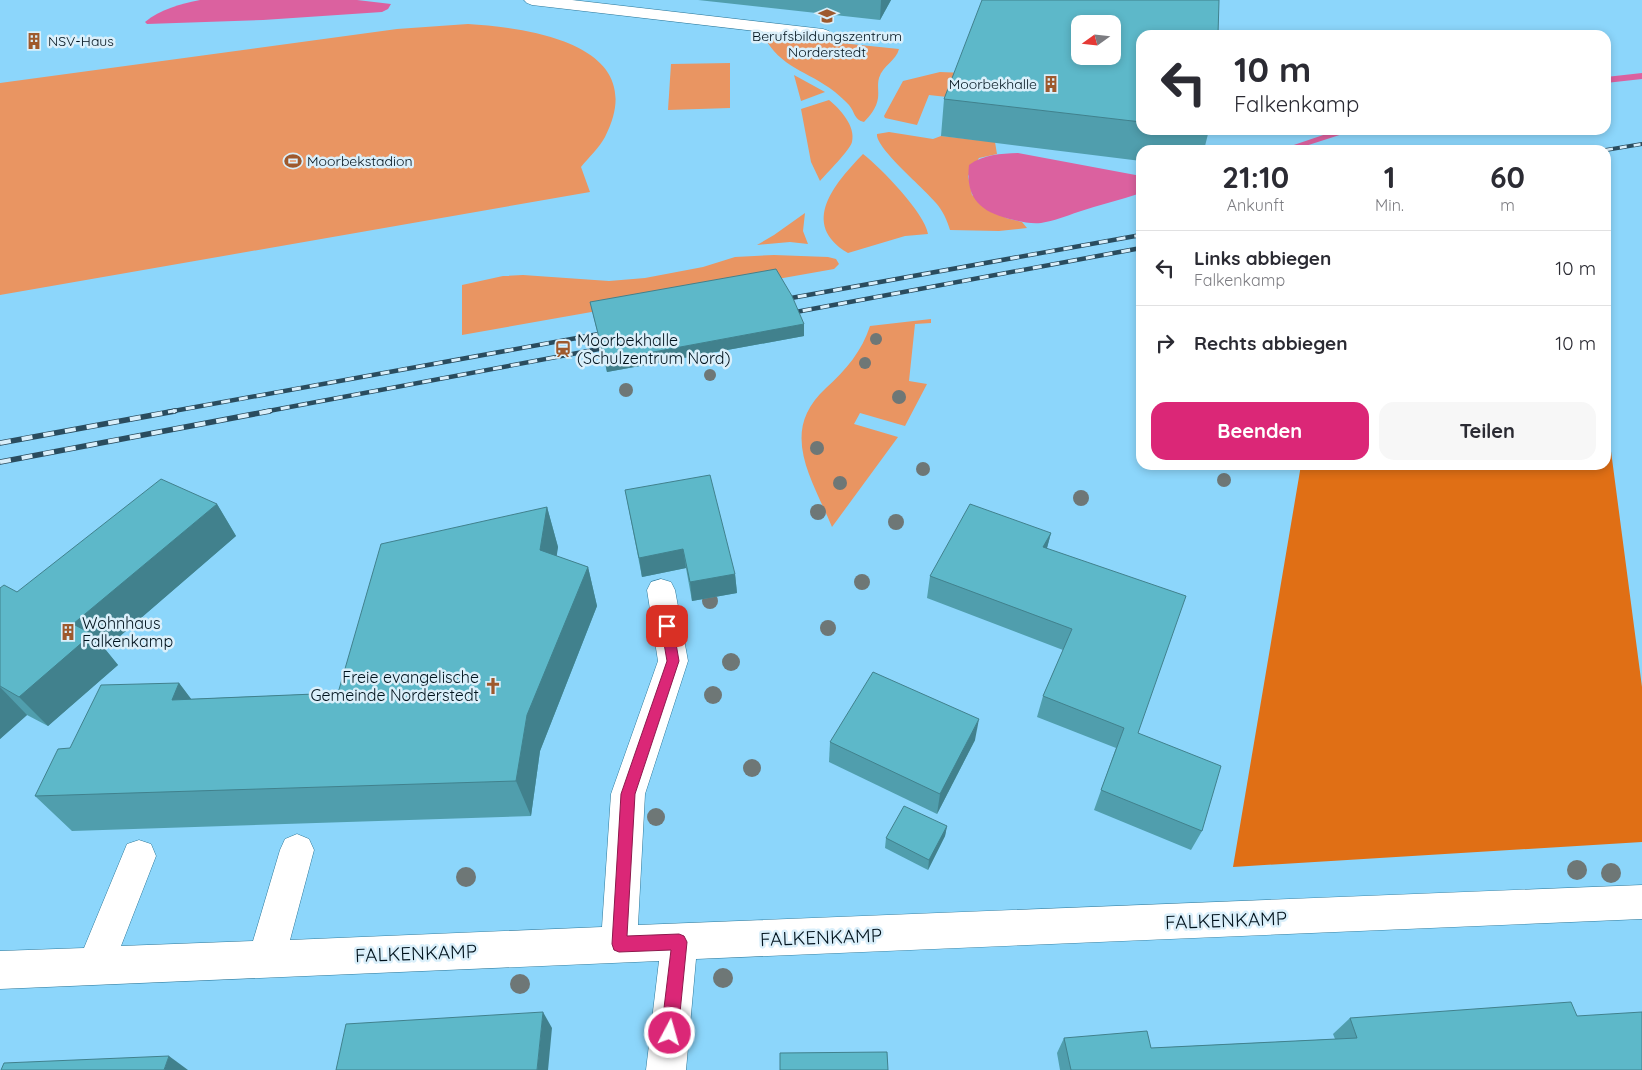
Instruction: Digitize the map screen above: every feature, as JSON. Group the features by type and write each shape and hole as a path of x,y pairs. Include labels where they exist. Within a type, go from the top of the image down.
{"street":[{"path":"532,0 823,34"},
{"path":"619,944 628,794 673,661 661,590"},
{"path":"266,959 297,850"},
{"path":"95,966 138,856"},
{"name":"FALKENKAMP","path":"0,970 1642,902"},
{"path":"666,1070 679,942"}],"shaded area":[{"path":"200,0 357,0 391,4 388,9 382,12 263,20 147,24 145,22 164,10"},
{"name":"Moorbekstadion","path":"468,24 523,30 551,37 578,48 599,62 612,81 615,106 605,137 581,167 590,192 0,295 0,83 397,29"},
{"path":"763,35 899,49 881,74 878,81 876,105 864,122 856,118 849,105 835,92 786,62 770,46"},
{"path":"730,63 730,108 668,110 671,64"},
{"path":"940,72 965,73 956,98 929,95 917,125 885,118 884,116 903,81"},
{"path":"794,75 825,92 801,101"},
{"path":"829,100 846,118 853,136 850,146 843,156 820,181 811,162 801,109"},
{"path":"889,132 933,139 941,136 995,142 997,154 979,158 968,176 972,195 1006,218 1022,222 1027,228 999,231 950,230 938,206 884,149 877,134"},
{"path":"1018,153 1136,175 1136,194 1041,223 1028,223 1003,217 985,209 978,203 973,196 968,177 969,165 975,161 999,154"},
{"path":"863,154 890,179 911,203 919,214 928,234 905,236 848,253 833,242 826,229 824,217 827,203 833,190"},
{"path":"805,213 803,231 808,244 790,242 757,245 774,235"},
{"path":"774,255 828,257 836,259 839,264 834,269 462,335 462,285 503,276 523,275 609,281 645,278 703,267 735,257"},
{"path":"931,319 931,323 915,324 909,381 927,384 905,426 860,413 854,424 898,437 832,527 816,491 804,456 802,438 804,421 812,405 852,360 863,344 870,326"},
{"path":"1611,451 1642,687 1642,842 1233,867 1300,470 1611,470"}],"building":[{"name":"Moorbekhalle","path":"982,0 1219,0 1218,30 1136,30 1136,121 944,99"},
{"path":"776,269 792,296 804,324 605,361 590,302"},
{"path":"710,475 735,574 690,582 683,549 639,558 625,490"},
{"path":"161,479 217,504 73,624 92,634 19,697 0,686 0,588 4,585 17,592"},
{"path":"970,504 1051,533 1043,547 1186,596 1138,733 1221,766 1202,831 1101,790 1124,728 1043,696 1072,629 930,576"},
{"path":"547,507 540,550 588,567 527,715 516,781 35,796 58,749 70,748 101,685 179,683 172,700 338,693 381,544"},
{"path":"873,672 979,719 940,794 830,742"},
{"path":"904,806 947,826 929,860 886,838"},
{"path":"1571,1002 1577,1016 1642,1012 1642,1070 1071,1070 1064,1038 1147,1031 1151,1048 1357,1038 1350,1018"},
{"path":"543,1012 537,1070 336,1070 346,1024"},
{"path":"887,1052 888,1070 780,1070 780,1053"},
{"path":"169,1056 164,1070 1,1070 4,1063"}],"waterway":[{"path":"1611,79 1642,76"},
{"path":"1299,145 1330,135"}],"railway":[{"path":"1611,149 1642,144"},
{"path":"780,300 1136,236"},
{"path":"785,314 1136,249"},
{"path":"168,412 610,332"},
{"path":"263,412 615,346"},
{"path":"0,443 175,411"},
{"path":"0,462 270,411"}],"place":[{"name":"Berufsbildungszentrum Norderstedt","path":"827,16"},
{"name":"NSV-Haus","path":"34,41"},
{"name":"Moorbekhalle","path":"1051,84"},
{"name":"Moorbekstadion","path":"293,161"},
{"name":"Moorbekhalle (Schulzentrum Nord)","path":"563,349"},
{"name":"Wohnhaus Falkenkamp","path":"68,632"},
{"name":"Freie evangelische Gemeinde Norderstedt","path":"493,686"}],"route":[{"path":"667,626 673,661 628,794 619,944 679,942 670,1033"}]}
